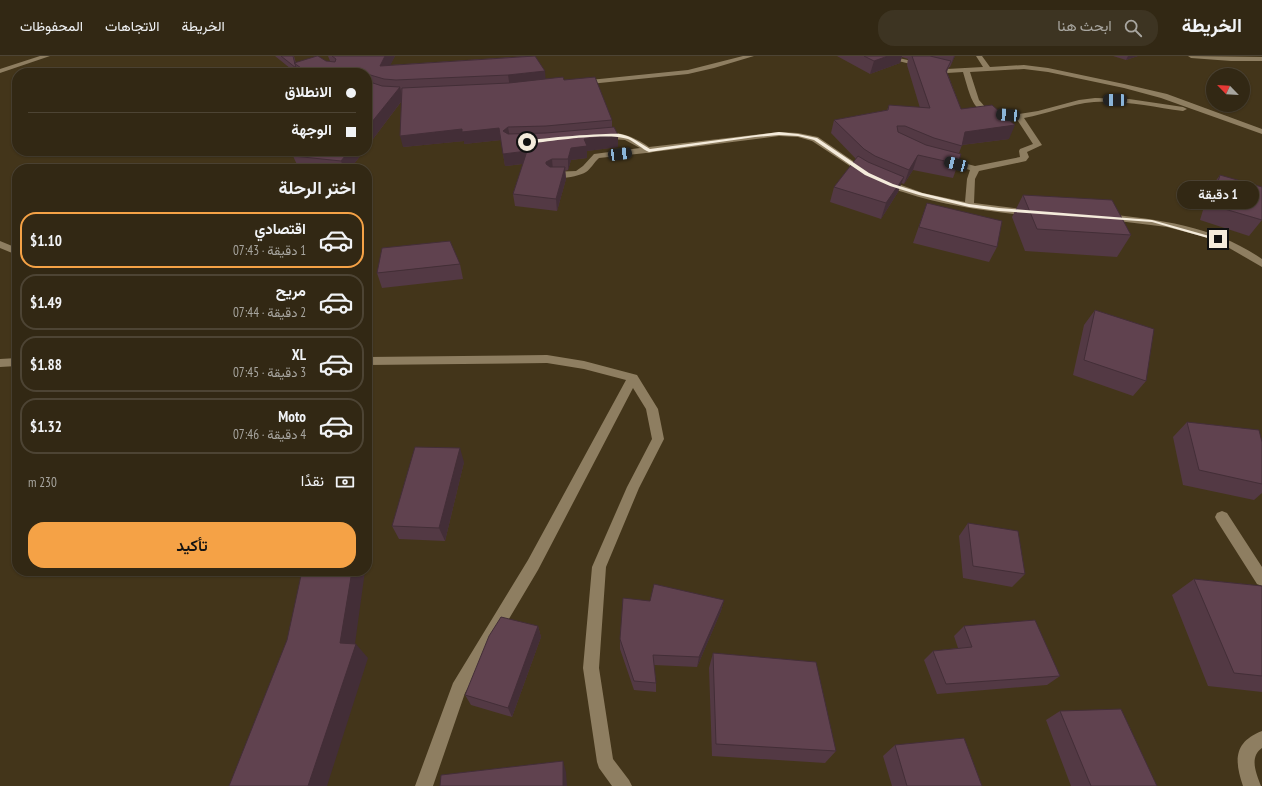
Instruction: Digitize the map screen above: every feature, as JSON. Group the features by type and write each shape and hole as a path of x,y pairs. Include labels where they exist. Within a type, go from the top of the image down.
{"street":[{"path":"0,71 47,56"},
{"path":"574,84 688,72 751,56"},
{"path":"880,56 935,69 966,71 1024,67 1048,70 1143,91 1187,104 1262,132"},
{"path":"979,56 988,69"},
{"path":"1191,56 1231,59 1262,59"},
{"path":"966,71 974,97 983,110 1000,115 1019,116 1038,113 1079,102 1104,100 1144,103 1212,114"},
{"path":"934,158 975,169 1023,160 1025,157 1024,150 1038,145 1019,116"},
{"path":"552,175 577,173 584,169 597,156 649,151 755,136 779,134 798,135 815,139 876,178 920,194 969,206 1043,214"},
{"path":"592,136 624,136 635,141 649,151"},
{"path":"969,206 971,179 975,169"},
{"path":"1098,216 1152,221 1199,233 1237,248 1262,264"},
{"path":"0,244 12,250"},
{"path":"372,361 547,359 584,365 633,378 652,409 658,439 633,487 599,568 591,668 605,762 623,786"},
{"path":"0,363 12,362"},
{"path":"424,786 459,689 533,565 633,378"},
{"path":"1222,517 1262,579"},
{"path":"1252,786 1246,771 1245,759 1248,749 1254,742 1262,739"}],"building":[{"path":"281,56 293,56 296,68"},
{"path":"318,56 326,61 335,62 336,59 332,56 385,56 380,66 535,56 545,71 508,75 396,80 384,79 372,75 372,68 301,68 294,63"},
{"path":"864,56 888,56 874,61"},
{"path":"912,56 930,56 951,61 946,71 961,109 992,105 1015,125 965,132 962,146 934,138 905,126 897,126 898,132 926,145 961,154 958,164 918,155 909,170 875,156 864,149 834,120 888,110 889,105 930,108"},
{"path":"563,77 564,80 595,77 612,120 546,126 508,127 503,131 508,134 546,133 614,127 618,135 584,139 587,146 571,148 568,159 552,159 546,162 546,164 550,167 565,167 556,199 513,194 527,151 503,154 499,128 462,132 462,129 400,136 402,88 509,83"},
{"path":"372,83 382,86 400,87 372,122"},
{"path":"293,156 345,156 341,161"},
{"path":"858,156 868,162 904,177 886,203 834,187"},
{"path":"1220,175 1262,187 1262,220 1211,205"},
{"path":"1023,195 1112,200 1131,235 1037,229"},
{"path":"927,203 1002,221 997,247 919,227"},
{"path":"450,241 460,264 377,273 382,248"},
{"path":"1095,310 1154,329 1146,381 1084,360"},
{"path":"1187,422 1259,430 1262,442 1262,484 1199,470"},
{"path":"415,447 460,448 439,528 392,526"},
{"path":"968,523 1018,531 1025,574 973,566"},
{"path":"301,576 351,576 340,643 356,644 308,786 229,786 287,640"},
{"path":"1194,579 1262,586 1262,676 1234,673"},
{"path":"654,584 724,600 699,657 653,655 656,683 634,681 620,639 623,598 650,601"},
{"path":"501,617 538,626 508,708 465,695 489,636"},
{"path":"1035,620 1060,676 946,684 933,651 972,647 964,626"},
{"path":"713,653 816,662 836,751 716,744"},
{"path":"1121,709 1157,786 1091,786 1060,711"},
{"path":"964,738 982,786 907,786 895,745"},
{"path":"563,761 563,786 440,786 441,775"}],"route":[{"path":"527,142 592,136 624,136 641,144 649,151 755,136 779,134 807,136 835,151 867,174 891,185 920,194 969,206 999,210 1152,221 1218,239"}]}
